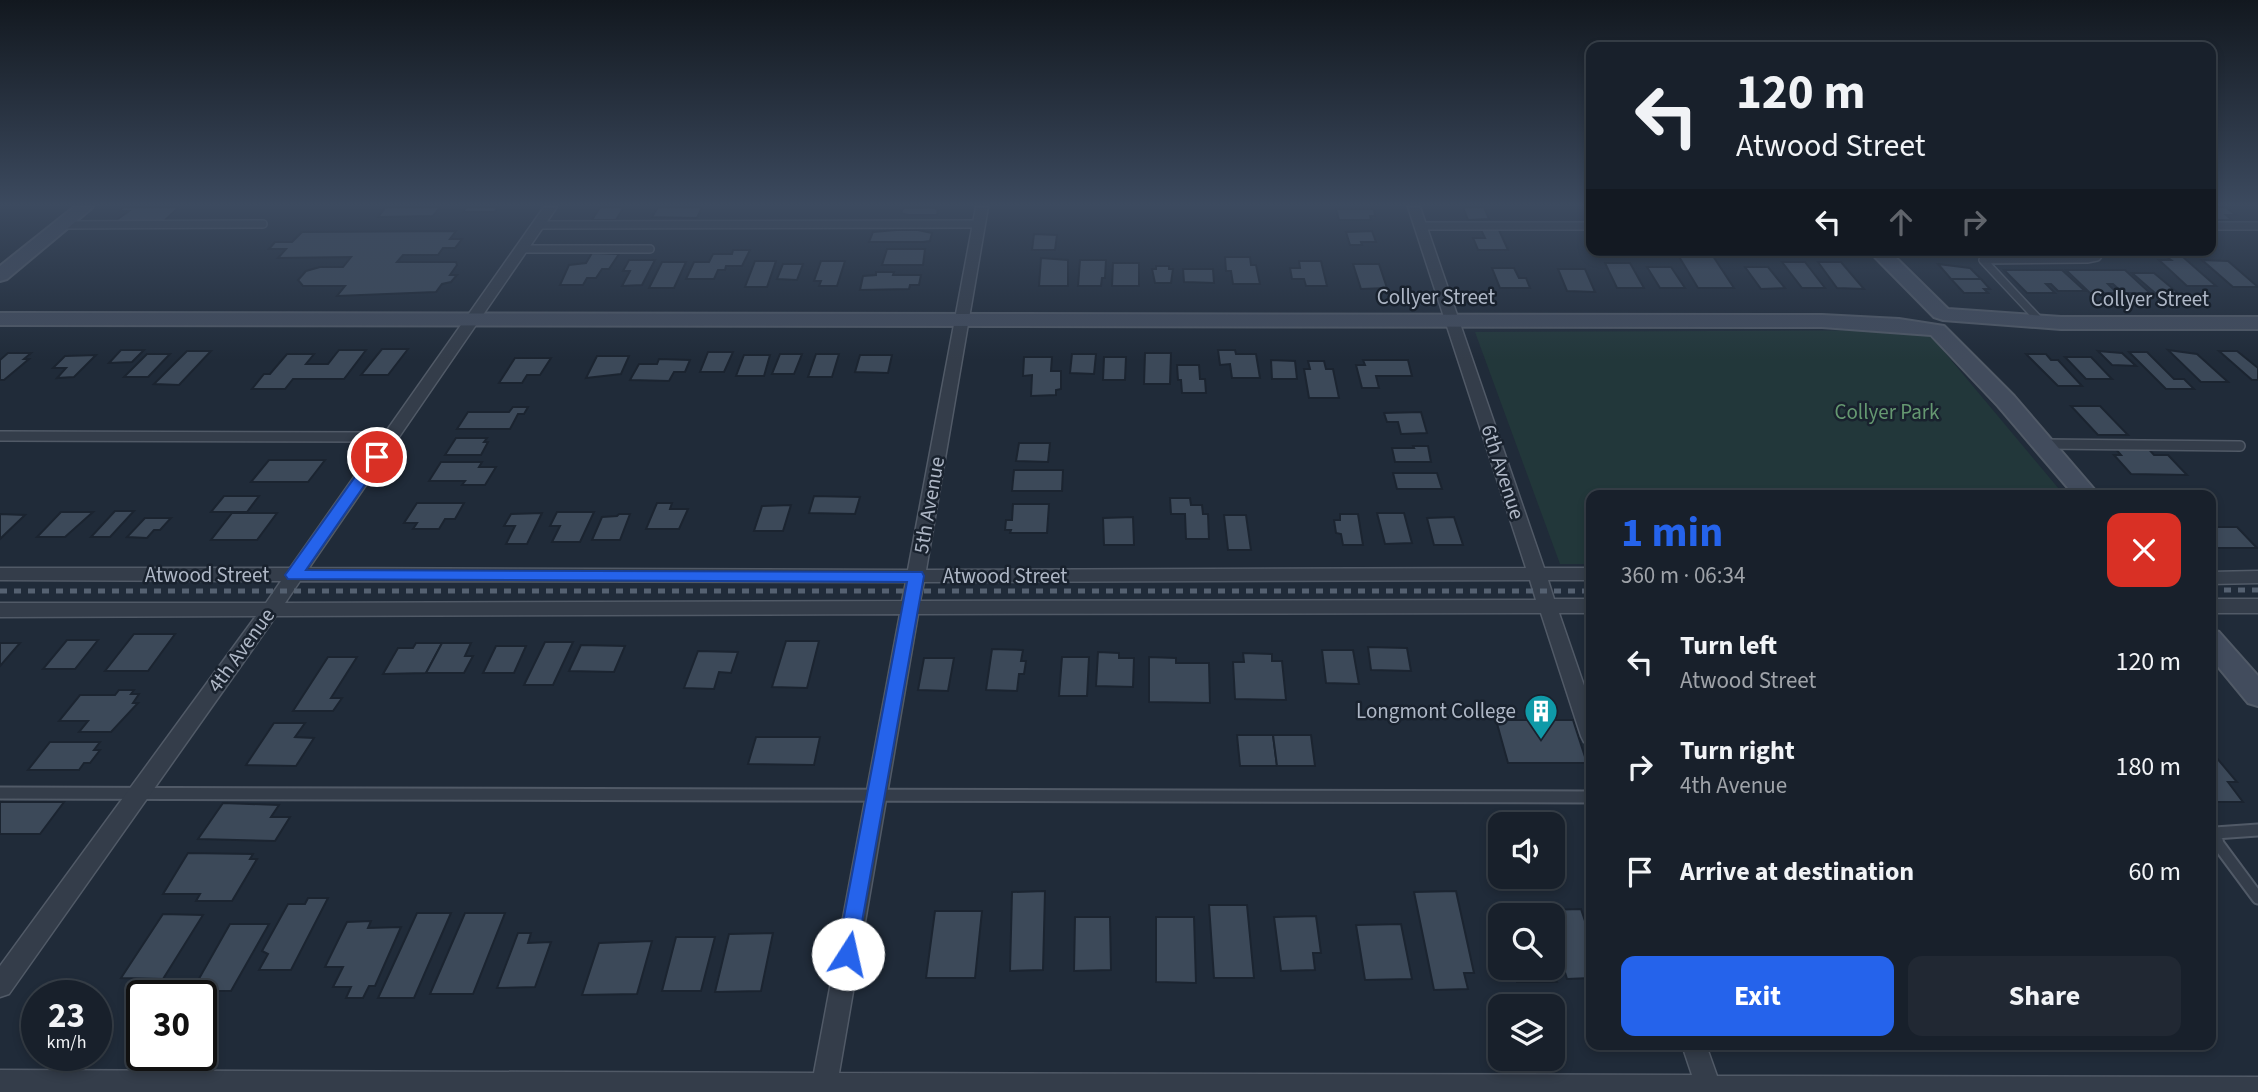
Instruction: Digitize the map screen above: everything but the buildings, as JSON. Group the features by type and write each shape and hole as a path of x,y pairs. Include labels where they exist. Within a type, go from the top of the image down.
{"street":[{"path":"0,275 22,258"},
{"name":"4th Avenue","path":"0,986 271,609 516,258"},
{"name":"5th Avenue","path":"823,1089 974,258"},
{"name":"6th Avenue","path":"1431,258 1586,721"},
{"path":"1884,258 2083,490"},
{"name":"Collyer Street","path":"0,319 1822,321 1899,325 1939,322 2258,323"},
{"name":"Atwood Street","path":"0,574 1586,574"},
{"path":"2216,578 2258,577"},
{"name":"Atwood Street","path":"0,610 1586,606"},
{"path":"2216,606 2258,606"},
{"path":"2216,646 2258,695"},
{"path":"1696,1050 1709,1090"},
{"path":"0,1083 823,1089 2258,1090"}],"lane":[{"path":"2041,322 1983,260 2094,258"},
{"path":"0,436 391,437"},
{"path":"2043,444 2240,446"},
{"path":"0,793 1586,797"},
{"path":"2216,833 2258,830"},
{"path":"2216,837 2218,844 2258,898"}],"green space":[{"name":"Collyer Park","path":"1926,330 2060,490 1586,490 1586,564 1560,564 1475,332"}],"railway":[{"path":"2216,590 2258,590"},
{"path":"0,591 1586,591"}],"place":[{"name":"Longmont College","path":"1541,741"}],"route":[{"path":"377,457 294,575 916,576 848,954"}]}
